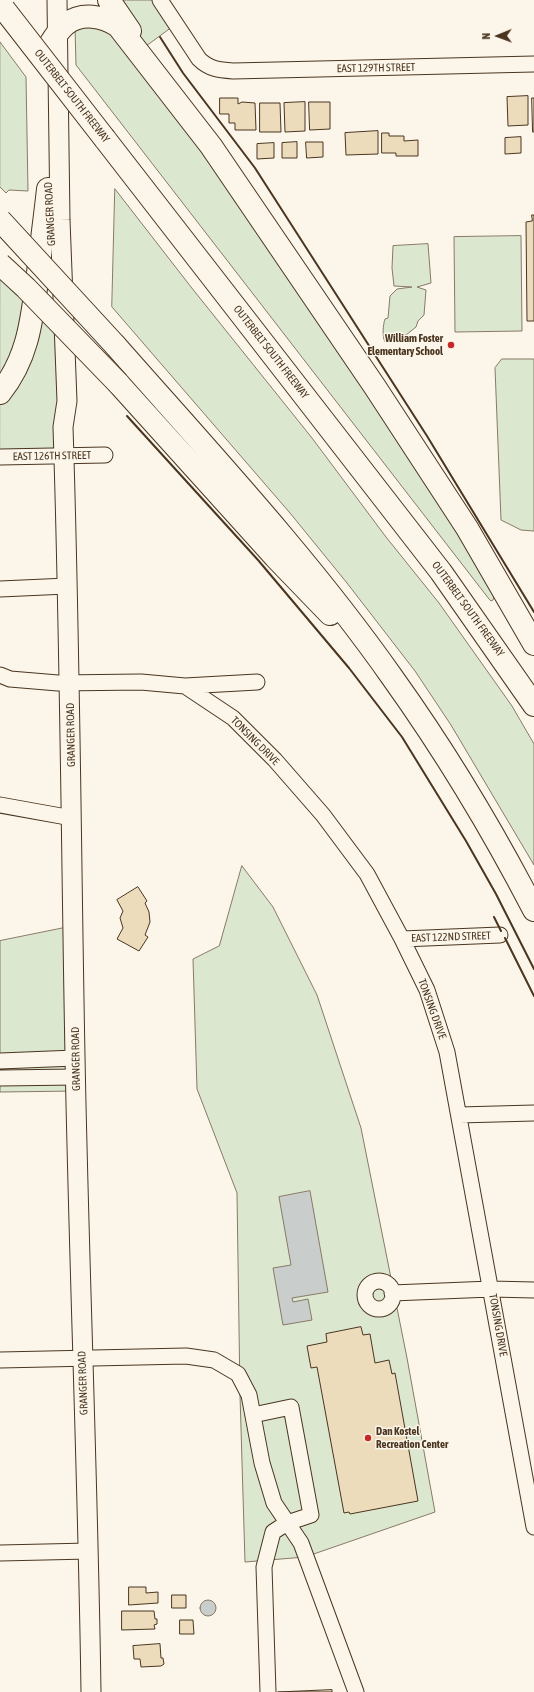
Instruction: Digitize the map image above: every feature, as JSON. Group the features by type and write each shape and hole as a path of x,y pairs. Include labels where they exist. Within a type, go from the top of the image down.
{"highway":[{"path":"109,0 171,94"},
{"name":"OUTERBELT SOUTH FREEWAY","path":"2,7 441,572 534,705"},
{"path":"45,52 58,32 65,25 81,17 102,17 118,26 211,146 421,456 467,528 534,644"},
{"path":"4,380 23,355 28,339 48,189"},
{"path":"0,220 115,345 265,515 392,675 456,771 496,838 534,910"},
{"path":"0,264 26,288 118,383 275,558 392,675"}],"main road":[{"name":"GRANGER ROAD","path":"44,0 48,189 56,401 63,427"},
{"name":"GRANGER ROAD","path":"58,0 60,220 67,401 63,427 70,683 75,1058 89,1551 91,1692"}],"street":[{"name":"EAST 129TH STREET","path":"160,0 199,59 206,65 217,70 241,71 534,64"},
{"name":"EAST 126TH STREET","path":"0,457 105,455"},
{"path":"0,589 67,586"},
{"name":"TONSING DRIVE","path":"0,675 10,679 70,683 141,682 185,686 233,718 275,760 324,815 367,874 402,938 427,990 443,1036 459,1115 534,1527"},
{"path":"185,686 257,682"},
{"path":"0,805 72,818"},
{"name":"EAST 122ND STREET","path":"402,938 500,935"},
{"path":"0,1061 75,1058"},
{"path":"0,1078 76,1077"},
{"path":"459,1115 534,1113"},
{"path":"392,1293 491,1289 534,1290"},
{"path":"0,1360 186,1356 214,1360 238,1374 249,1395 262,1463 274,1504 300,1543 356,1692"},
{"path":"253,1415 291,1407 311,1515 287,1523 273,1532 264,1567 268,1692"},
{"path":"0,1553 89,1551"}],"green space":[{"path":"109,0 160,0 176,24 142,49"},
{"path":"81,25 110,28 128,48 260,235 451,519 494,596 493,600 491,601 489,599 76,65 75,27"},
{"path":"0,42 26,77 28,191 9,190 6,193 0,187"},
{"path":"115,189 191,287 312,438 386,537 439,603 512,706 534,744 534,865 451,725 415,671 347,583 290,513 112,307"},
{"path":"521,236 522,331 455,332 454,237"},
{"path":"428,244 431,283 417,287 426,290 424,315 418,321 416,327 406,335 399,334 395,340 385,342 383,337 383,327 385,319 388,318 390,296 397,289 412,287 394,286 392,268 393,246"},
{"path":"0,261 67,330 64,456 0,457"},
{"path":"502,359 534,359 534,531 521,530 501,520 495,368"},
{"path":"242,866 273,907 317,995 361,1128 407,1358 435,1512 305,1557 245,1562 240,1395 237,1193 197,1089 193,959 219,946"},
{"path":"74,926 76,1091 0,1092 0,941"}],"shaded area":[{"path":"310,1191 328,1292 292,1298 293,1302 308,1299 312,1320 283,1325 273,1268 291,1265 279,1197"},
{"path":"208,1600 215,1605 216,1608 211,1615 208,1616 201,1611 200,1608 205,1601"}],"building":[{"path":"528,96 528,125 508,126 507,97"},
{"path":"220,98 238,98 238,104 242,102 255,103 256,130 235,130 235,123 229,123 229,114 220,114"},
{"path":"532,98 534,98 534,132 533,132"},
{"path":"305,102 305,131 285,132 284,103"},
{"path":"309,102 330,102 330,129 310,130"},
{"path":"260,103 280,103 281,132 260,132"},
{"path":"378,131 378,154 346,155 345,133"},
{"path":"382,133 389,133 389,136 404,136 404,141 418,140 418,156 396,156 396,153 382,153"},
{"path":"521,137 521,153 505,154 505,138"},
{"path":"297,142 297,158 282,158 282,143"},
{"path":"306,142 323,142 323,157 307,158"},
{"path":"274,143 274,158 257,159 257,144"},
{"path":"532,215 534,215 534,321 527,321 526,222 532,221"},
{"path":"138,887 147,901 145,903 149,912 150,922 145,935 148,937 139,951 117,939 123,928 120,918 123,911 117,900"},
{"name":"Dan Kostel Recreation Center","path":"361,1327 363,1335 370,1334 375,1363 389,1360 392,1374 395,1373 418,1501 350,1514 349,1512 344,1513 317,1367 311,1368 307,1346 327,1342 326,1334"},
{"path":"129,1587 146,1587 146,1593 158,1592 158,1603 129,1605"},
{"path":"172,1595 186,1595 186,1608 172,1608"},
{"path":"122,1611 154,1611 155,1619 157,1619 157,1624 154,1625 155,1629 122,1630"},
{"path":"180,1620 193,1620 194,1634 180,1634"},
{"path":"160,1644 161,1658 163,1658 164,1664 161,1666 141,1667 140,1659 134,1659 133,1646"},
{"path":"332,1690 332,1692 278,1692"}],"wall":[{"path":"160,37 183,73 255,168 427,436 534,612"},
{"path":"127,416 258,560 349,668 402,737 466,841 496,894 534,969"},
{"path":"494,917 501,931"},
{"path":"505,938 534,996"}],"place":[{"name":"William Foster Elementary School","path":"451,345"},
{"name":"Dan Kostel Recreation Center","path":"368,1438"}]}
